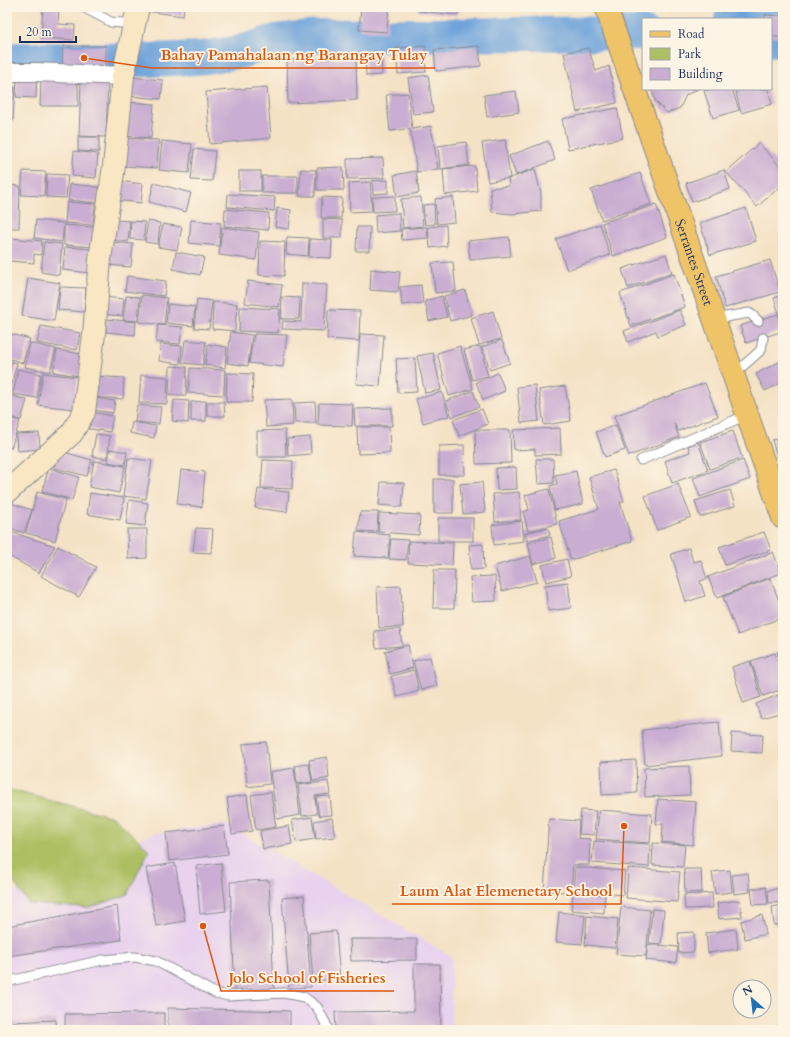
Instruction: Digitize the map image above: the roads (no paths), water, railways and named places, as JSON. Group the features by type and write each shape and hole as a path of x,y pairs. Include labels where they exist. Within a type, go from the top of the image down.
{"main road":[{"name":"Serrantes Street","path":"608,10 663,174 783,518"}],"street":[{"path":"7,492 72,433 84,412 94,334 100,259 114,166 126,65 136,15"},
{"path":"7,72 36,72 126,65"}],"lane":[{"path":"83,7 111,22 136,15"},
{"path":"714,319 749,314 754,316 758,321"},
{"path":"733,374 761,350 763,338"},
{"path":"641,460 747,415"},
{"path":"10,981 103,960 135,957 156,961 214,993 228,996 284,993 304,997 317,1007 329,1030"}],"waterway":[{"path":"741,17 783,10"},
{"path":"736,18 742,18"},
{"path":"7,59 148,60 200,58 240,52 276,41 318,36 642,33"},
{"path":"772,40 783,40"}],"place":[{"name":"Bahay Pamahalaan ng Barangay Tulay","path":"84,58"},
{"name":"Laum Alat Elemenetary School","path":"624,826"},
{"name":"Jolo School of Fisheries","path":"203,926"}]}
